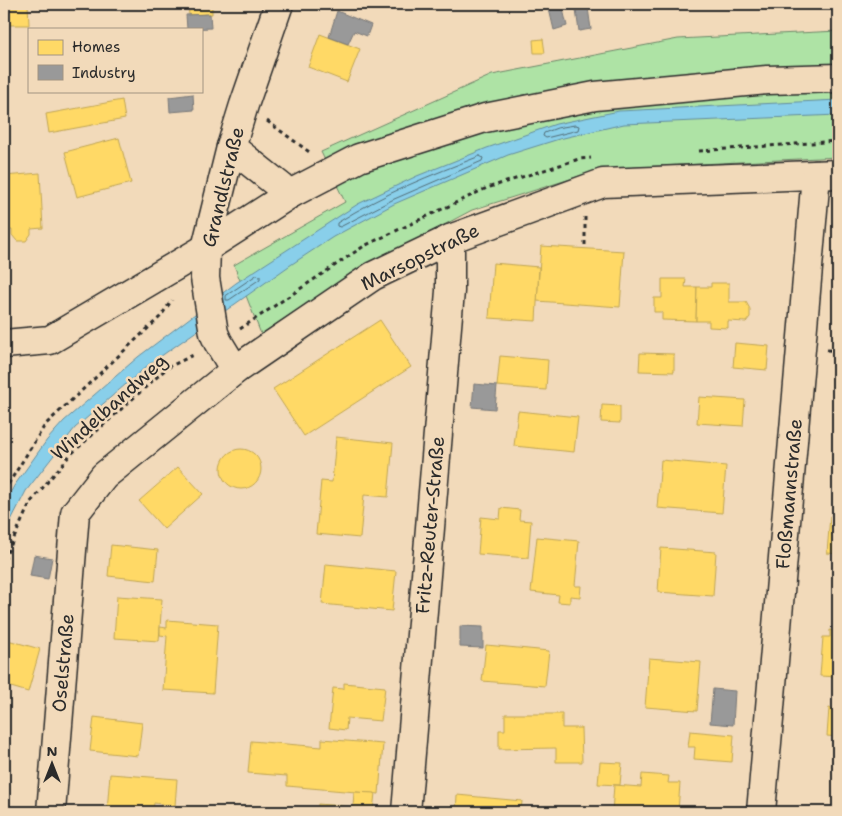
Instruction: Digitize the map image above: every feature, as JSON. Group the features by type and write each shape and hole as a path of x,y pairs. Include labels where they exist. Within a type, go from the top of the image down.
{"street":[{"name":"Grandlstraße","path":"235,370 216,338 205,278 206,248 231,148 279,4"},
{"path":"4,344 50,340 206,248 290,194 359,158 485,118 594,96 767,80 838,78"},
{"path":"231,148 290,194"},
{"name":"Marsopstraße","path":"75,513 104,476 235,370 373,276 450,239 603,183 827,175"},
{"name":"Floßmannstraße","path":"761,812 827,175"},
{"name":"Fritz-Reuter-Straße","path":"406,812 450,291 450,239"},
{"name":"Oselstraße","path":"51,812 75,513"}],"path":[{"path":"244,105 318,158 323,177"},
{"path":"585,243 585,248"},
{"path":"4,491 45,425 160,317 174,298"},
{"name":"Windelbandweg","path":"4,560 30,503 70,455 167,368 216,338"}],"green space":[{"path":"838,31 838,157 602,169 472,210 350,275 261,334 234,265 345,202 321,152 492,75 678,39"}],"water":[{"path":"838,100 838,115 624,124 559,139 508,155 394,204 333,237 147,366 75,428 26,491 4,534 4,505 14,486 47,440 64,421 138,357 236,283 358,204 417,176 487,148 556,124 619,111"}],"building: Homes":[{"path":"4,4 28,4 29,25 4,25"},
{"path":"114,4 137,4 137,8 114,7"},
{"path":"188,4 212,4 212,14 189,15"},
{"path":"391,4 436,4 435,9"},
{"path":"548,4 562,4 562,5 549,9"},
{"path":"320,34 360,49 347,82 308,67"},
{"path":"543,39 545,53 534,53 533,40"},
{"path":"122,100 125,119 49,133 46,114"},
{"path":"119,138 131,183 77,197 65,152"},
{"path":"40,173 43,228 31,229 31,234 26,241 17,241 12,235 12,230 4,230 4,176"},
{"path":"541,246 624,251 620,307 537,301"},
{"path":"493,263 539,267 536,321 489,318"},
{"path":"662,279 686,279 685,287 697,287 696,321 662,320 662,312 654,312 654,298 662,298"},
{"path":"711,283 729,283 729,302 746,302 750,309 750,317 746,322 728,321 728,328 709,327 709,321 696,321 697,287 711,287"},
{"path":"380,320 411,367 304,436 273,389"},
{"path":"735,343 769,346 767,370 733,367"},
{"path":"640,353 674,354 674,372 639,371"},
{"path":"500,356 548,360 546,390 497,386"},
{"path":"699,397 745,400 743,426 697,423"},
{"path":"602,405 620,406 620,423 601,422"},
{"path":"518,411 578,417 574,452 514,446"},
{"path":"838,419 838,475 834,475"},
{"path":"336,437 393,443 388,497 364,495 360,538 316,534 321,481 332,482"},
{"path":"241,449 255,455 261,469 255,483 241,489 227,483 221,469 227,455"},
{"path":"661,460 726,466 722,513 657,508"},
{"path":"178,467 203,494 164,529 139,501"},
{"path":"501,508 520,510 519,520 531,521 528,558 478,554 481,517 500,519"},
{"path":"830,516 838,516 838,554 827,553"},
{"path":"537,537 579,541 575,586 581,586 580,597 570,596 570,603 558,602 559,595 531,592"},
{"path":"111,545 158,550 155,581 108,576"},
{"path":"661,548 716,552 713,596 658,592"},
{"path":"326,564 396,571 392,611 322,604"},
{"path":"117,596 162,599 159,641 114,638"},
{"path":"167,620 218,624 213,693 163,690 167,636 160,635 160,627 167,628"},
{"path":"830,630 838,631 838,677 820,676 823,637 830,637"},
{"path":"4,639 40,649 28,692 4,685"},
{"path":"486,645 549,651 545,686 482,681"},
{"path":"649,658 701,662 697,711 645,707"},
{"path":"344,683 385,687 381,721 347,718 346,730 329,728 333,688 344,689"},
{"path":"829,708 838,709 838,737 827,736"},
{"path":"505,714 562,714 562,728 581,728 582,762 556,762 556,748 499,749 499,730 505,730"},
{"path":"94,717 142,723 138,756 90,751"},
{"path":"690,731 734,735 732,762 694,759 695,747 688,747"},
{"path":"322,739 383,744 379,794 287,786 287,776 248,773 251,741 322,747"},
{"path":"600,762 622,763 620,785 598,784"},
{"path":"110,774 177,779 175,806 154,803 153,812 107,811"},
{"path":"642,774 669,776 668,783 680,783 678,812 612,812 614,785 641,787"},
{"path":"354,792 375,793 373,811 381,812 318,812 318,804 353,807"},
{"path":"457,795 522,801 521,812 456,812"}],"building: Industry":[{"path":"562,5 567,26 554,30 549,9"},
{"path":"588,8 591,29 579,31 576,10"},
{"path":"337,11 371,25 367,36 354,31 348,44 329,37"},
{"path":"210,14 211,28 187,28 186,15"},
{"path":"193,94 194,110 170,112 169,97"},
{"path":"474,384 497,386 495,409 472,407"},
{"path":"34,555 52,558 48,579 30,576"},
{"path":"460,626 483,627 483,648 460,647"},
{"path":"713,689 735,691 733,725 710,723"}]}
